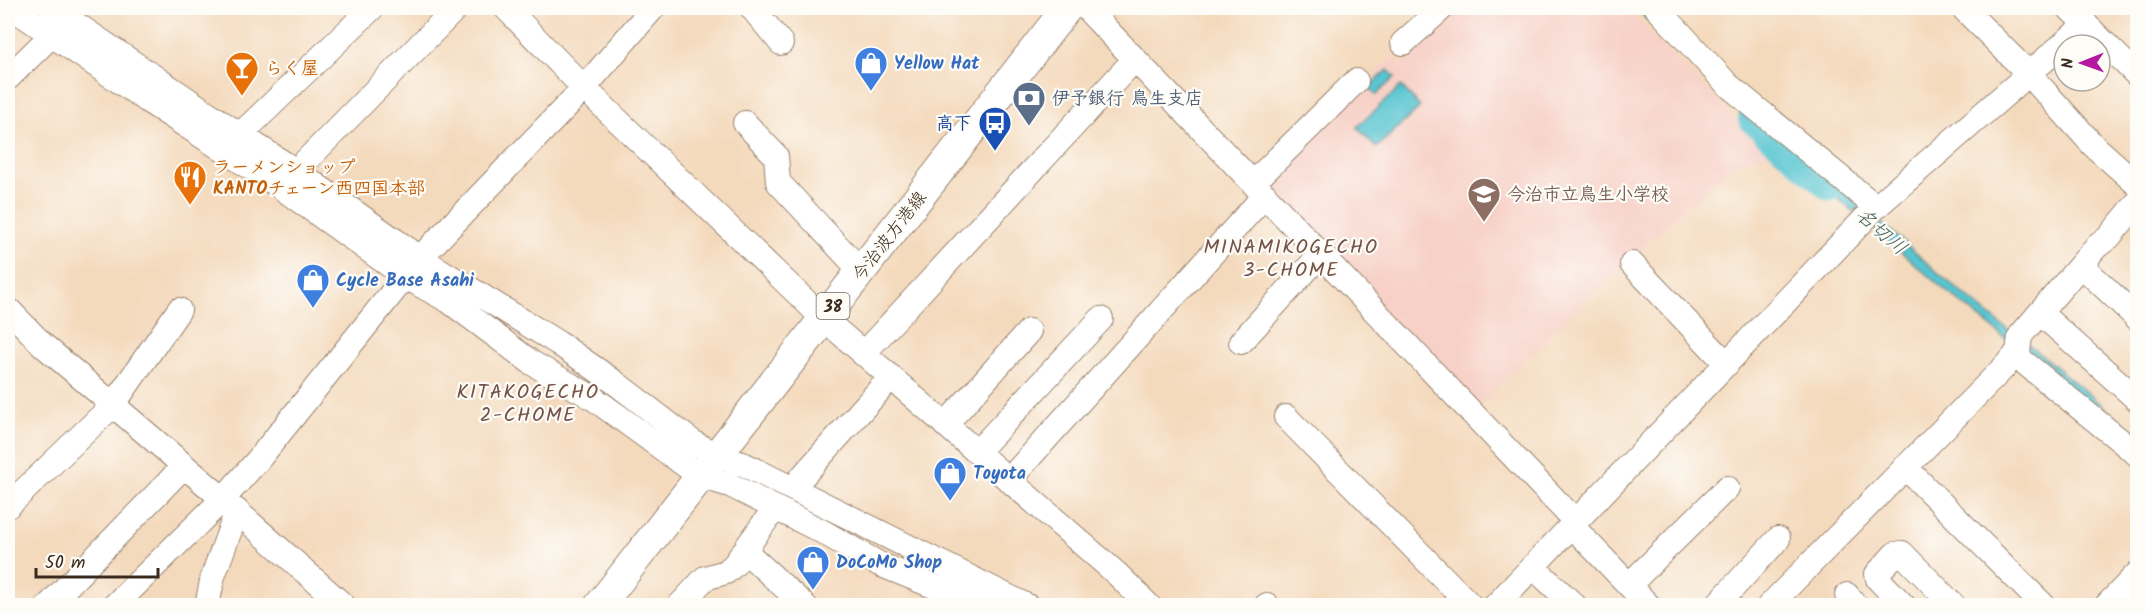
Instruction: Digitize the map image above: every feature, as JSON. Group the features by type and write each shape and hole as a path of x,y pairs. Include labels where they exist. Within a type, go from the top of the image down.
{"main road":[{"name":"今治波方港線","path":"599,606 1067,8"}],"street":[{"path":"13,8 63,17 296,171 413,268 449,301 532,363 708,466 730,485 823,532 879,564 982,606"},
{"path":"240,135 372,8"},
{"path":"296,171 456,8"},
{"path":"506,8 584,88 823,318 1117,574 1149,606"},
{"path":"114,606 230,505 258,460 413,268 584,88 653,8"},
{"path":"752,8 782,44"},
{"path":"1086,8 1321,254 1649,606"},
{"path":"1403,43 1442,8"},
{"path":"1657,8 1728,85 1876,207"},
{"path":"1963,8 2029,74 2093,145 2138,185"},
{"path":"2069,8 2138,76"},
{"path":"8,78 63,17"},
{"path":"63,17 279,186 413,268"},
{"path":"1495,606 1876,207 2086,24"},
{"path":"863,354 1135,59"},
{"path":"1009,480 1259,189 1356,81"},
{"path":"745,123 776,156 778,182 861,271"},
{"path":"1768,606 2018,352 2020,336 2138,202"},
{"path":"1241,342 1321,254"},
{"path":"1632,264 1727,364"},
{"path":"2081,265 2138,319"},
{"path":"8,309 42,345 230,505 344,606"},
{"path":"8,506 113,405 179,310"},
{"path":"2040,312 2138,400"},
{"path":"977,452 1101,319"},
{"path":"945,425 1029,331"},
{"path":"2015,355 2138,455"},
{"path":"794,489 802,477 891,377"},
{"path":"1286,417 1471,606"},
{"path":"708,466 745,465 1027,606"},
{"path":"48,606 184,466"},
{"path":"1905,468 2044,606"},
{"path":"1629,585 1727,488"},
{"path":"207,606 230,505"},
{"path":"679,606 705,578 726,572 734,565 775,508"},
{"path":"1716,606 1778,539"},
{"path":"745,551 806,606"},
{"path":"1904,606 1878,579 1877,574 1895,554 1902,553 1954,606"},
{"path":"1533,567 1575,606"},
{"path":"2106,606 2137,576"}],"shaded area":[{"name":"今治市立鳥生小学校","path":"1463,8 1625,8 1770,152 1731,167 1627,261 1477,407 1261,184 1393,56 1401,65"}],"water":[{"path":"1635,8 1645,8 1788,143 1780,150"},
{"path":"1388,70 1395,77 1376,95 1368,88"},
{"path":"1401,86 1420,107 1376,148 1357,127"},
{"path":"1802,156 1861,205 1854,212 1796,163"},
{"path":"1874,216 2010,332 2006,339 1940,286 1868,223"},
{"path":"2028,344 2137,434 2137,445 2024,351"}],"waterway":[{"name":"名切川","path":"1753,119 1830,186"}],"place":[{"name":"Yellow Hat","path":"871,92"},
{"name":"らく屋","path":"242,97"},
{"name":"伊予銀行 鳥生支店","path":"1029,127"},
{"name":"高下","path":"995,152"},
{"name":"ラーメンショップ KANTOチェーン西四国本部","path":"190,206"},
{"name":"今治市立鳥生小学校","path":"1484,223"},
{"name":"Cycle Base Asahi","path":"313,309"},
{"name":"Toyota","path":"950,502"},
{"name":"DoCoMo Shop","path":"813,591"}],"district":[{"name":"MINAMIKOGECHO 3-CHOME","path":"1291,258"},
{"name":"KITAKOGECHO 2-CHOME","path":"528,402"}]}
